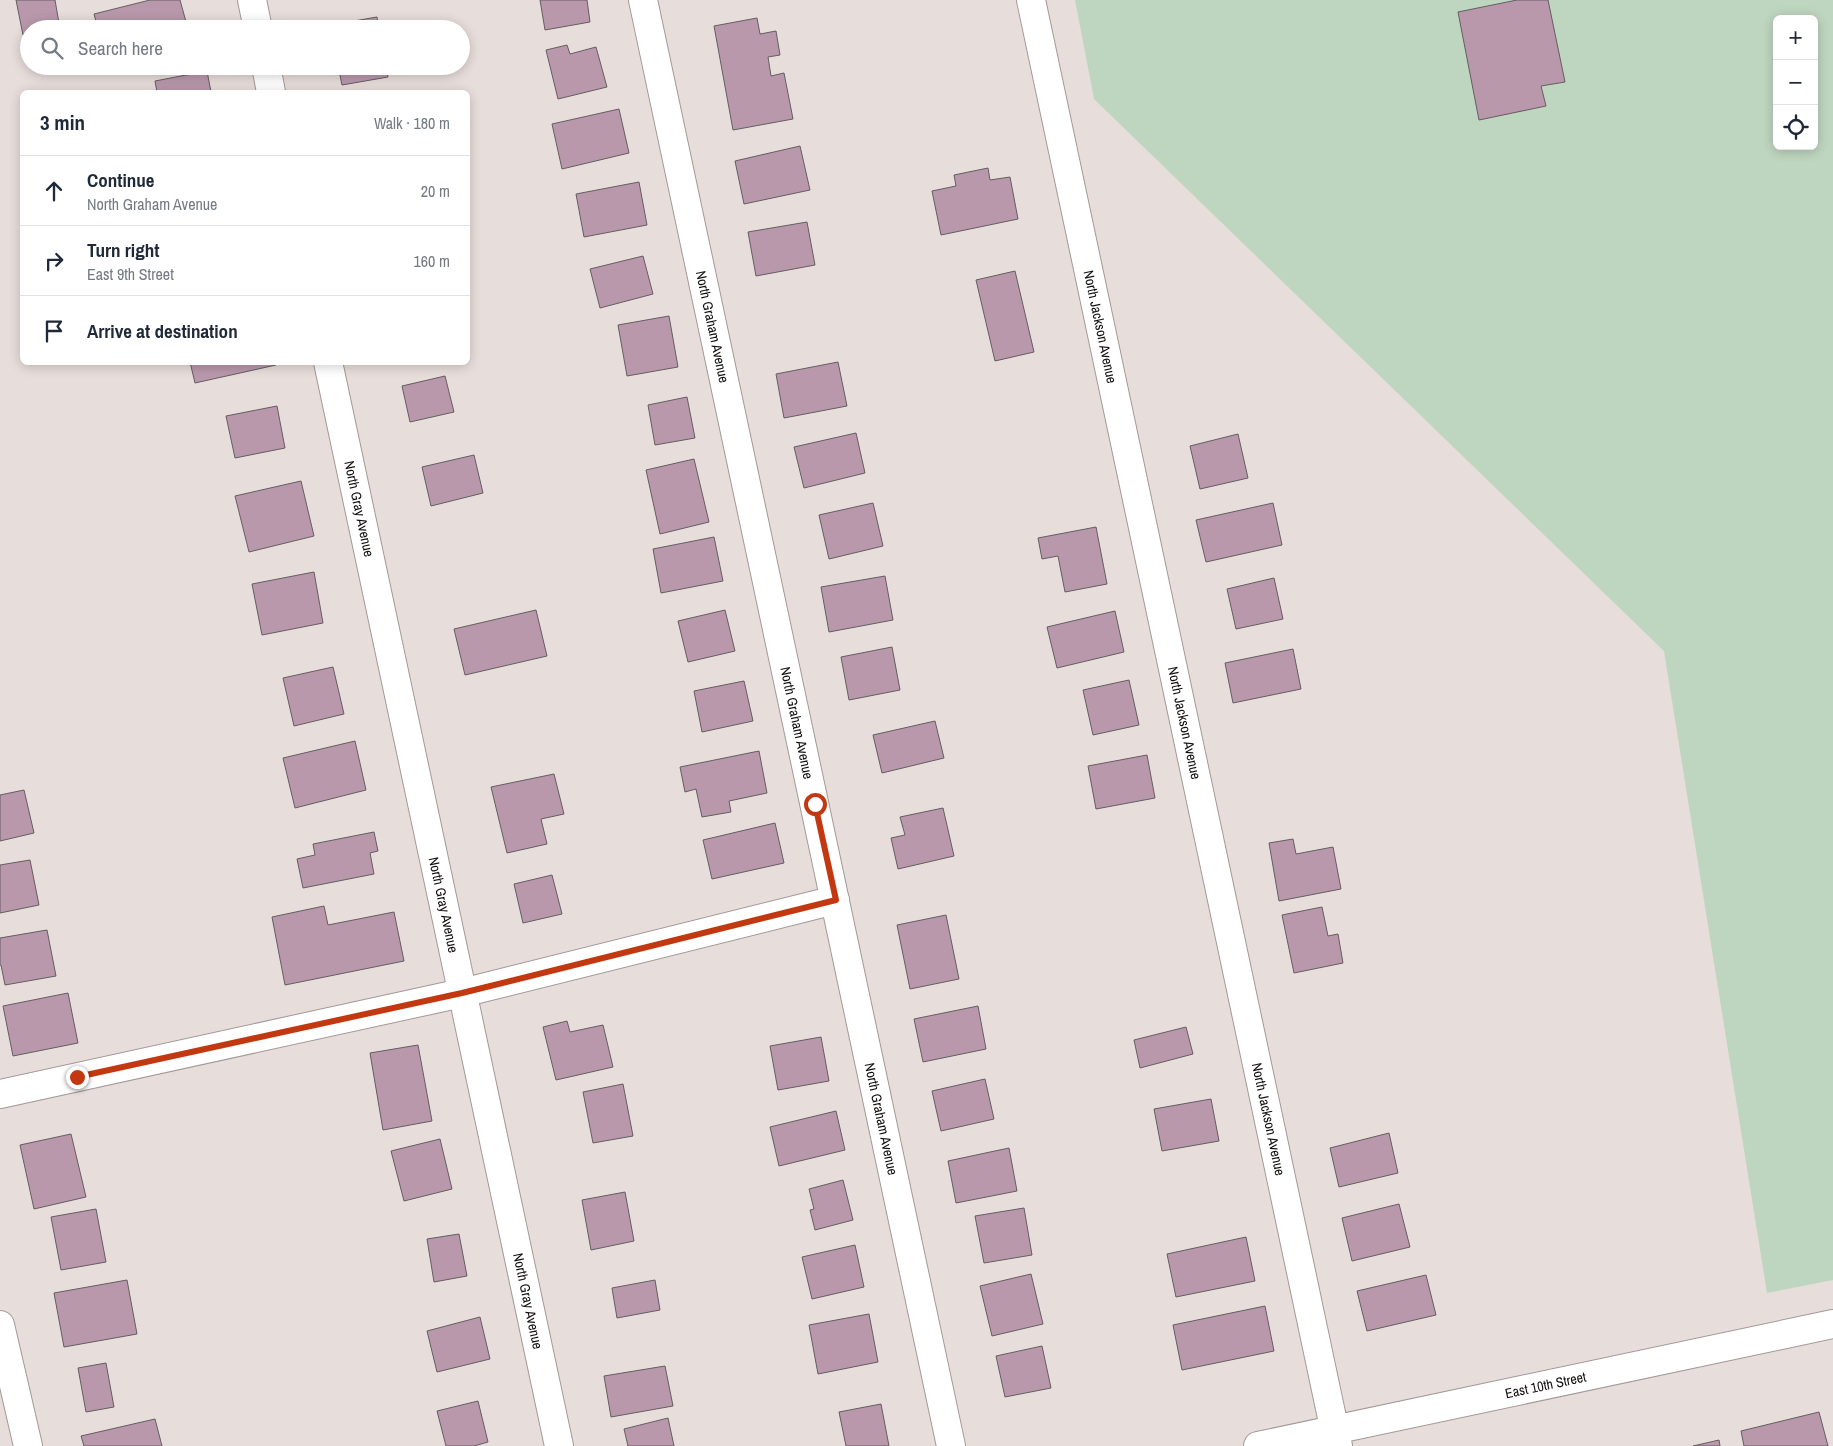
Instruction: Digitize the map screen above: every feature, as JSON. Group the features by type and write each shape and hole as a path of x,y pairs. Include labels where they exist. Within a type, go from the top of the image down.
{"street":[{"path":"252,0 256,20"},
{"name":"North Graham Avenue","path":"643,0 951,1446"},
{"name":"North Jackson Avenue","path":"1031,0 1337,1438"},
{"path":"268,75 271,90"},
{"name":"North Gray Avenue","path":"329,365 559,1446"},
{"path":"0,1094 462,993 836,900"},
{"name":"East 10th Street","path":"1258,1446 1337,1438 1833,1324"},
{"path":"0,1326 28,1446"}],"green space":[{"path":"1075,0 1833,0 1833,1280 1767,1293 1664,651 1094,99"}],"building":[{"path":"16,0 55,0 58,20 20,20"},
{"path":"150,0 180,0 186,20 96,20 94,14"},
{"path":"540,0 587,0 590,22 545,30"},
{"path":"1517,0 1548,0 1565,82 1541,86 1546,106 1479,120 1458,12"},
{"path":"377,17 378,20 360,20"},
{"path":"757,18 760,34 776,31 780,55 768,57 771,76 784,73 793,119 733,130 714,26"},
{"path":"567,45 570,54 596,47 607,87 558,99 546,50"},
{"path":"186,75 208,75 211,90 157,90 155,81"},
{"path":"340,75 388,75 388,77 342,85"},
{"path":"619,109 629,153 562,169 552,124"},
{"path":"800,146 810,190 744,204 735,161"},
{"path":"988,168 990,180 1010,177 1018,219 941,235 932,191 956,186 954,175"},
{"path":"639,182 647,225 584,237 576,194"},
{"path":"807,222 815,265 756,276 748,232"},
{"path":"643,256 653,294 600,308 590,269"},
{"path":"1015,271 1034,352 995,361 976,280"},
{"path":"669,316 678,367 627,376 618,325"},
{"path":"838,362 847,406 784,418 776,374"},
{"path":"191,365 276,365 195,383"},
{"path":"445,376 454,412 410,422 402,386"},
{"path":"687,397 695,438 655,445 648,405"},
{"path":"277,406 285,448 235,458 226,416"},
{"path":"856,433 865,473 804,488 794,447"},
{"path":"1238,434 1248,478 1200,489 1190,446"},
{"path":"474,455 483,493 431,506 422,467"},
{"path":"694,459 709,522 660,534 646,470"},
{"path":"301,481 314,536 249,552 235,496"},
{"path":"873,503 883,546 829,559 819,515"},
{"path":"1273,503 1282,545 1206,562 1196,520"},
{"path":"1096,527 1107,584 1065,592 1058,556 1042,559 1038,538"},
{"path":"714,537 723,581 661,593 653,549"},
{"path":"314,572 323,623 262,635 252,584"},
{"path":"885,576 893,620 829,632 821,587"},
{"path":"1274,578 1283,619 1236,629 1227,589"},
{"path":"536,610 547,656 465,675 454,629"},
{"path":"725,610 735,651 688,662 678,621"},
{"path":"1115,611 1124,652 1057,668 1047,627"},
{"path":"892,647 900,690 849,700 841,657"},
{"path":"1293,649 1301,689 1233,703 1225,663"},
{"path":"333,667 344,714 294,726 283,678"},
{"path":"1129,680 1139,725 1093,735 1083,690"},
{"path":"744,681 753,721 702,732 694,691"},
{"path":"935,721 944,758 882,773 873,735"},
{"path":"355,741 366,790 295,808 283,758"},
{"path":"759,751 767,793 729,801 731,812 702,817 696,789 685,792 680,767"},
{"path":"1147,755 1155,798 1096,809 1088,766"},
{"path":"554,774 564,814 541,819 547,844 507,853 491,787"},
{"path":"24,790 34,833 0,841 0,795"},
{"path":"943,808 954,856 898,869 891,838 905,835 900,817"},
{"path":"775,823 784,863 712,879 703,840"},
{"path":"374,832 378,851 370,853 374,874 303,888 297,859 315,855 313,844"},
{"path":"1293,839 1296,854 1333,847 1341,889 1279,901 1269,843"},
{"path":"30,860 39,905 0,913 0,865"},
{"path":"552,875 562,914 523,923 514,884"},
{"path":"324,906 328,925 394,912 404,961 285,985 272,917"},
{"path":"1322,907 1328,936 1338,934 1343,963 1294,973 1282,915"},
{"path":"946,915 959,979 910,989 897,925"},
{"path":"47,930 56,976 5,985 0,965 0,938"},
{"path":"68,993 78,1043 13,1056 3,1006"},
{"path":"978,1006 986,1049 923,1062 914,1019"},
{"path":"567,1021 570,1032 603,1025 613,1067 556,1080 543,1027"},
{"path":"1186,1027 1193,1054 1140,1068 1134,1040"},
{"path":"821,1037 829,1081 778,1090 770,1046"},
{"path":"418,1045 432,1121 383,1130 370,1053"},
{"path":"985,1079 994,1119 941,1131 932,1091"},
{"path":"623,1084 633,1136 593,1143 583,1092"},
{"path":"1211,1099 1219,1141 1162,1151 1154,1109"},
{"path":"836,1111 845,1150 779,1166 770,1127"},
{"path":"1389,1133 1398,1173 1339,1187 1330,1148"},
{"path":"71,1134 86,1197 34,1209 20,1145"},
{"path":"440,1139 452,1189 404,1201 391,1151"},
{"path":"1009,1148 1017,1191 956,1203 948,1161"},
{"path":"843,1180 853,1220 815,1230 810,1210 814,1209 809,1189"},
{"path":"625,1192 634,1241 591,1250 582,1200"},
{"path":"1399,1204 1410,1247 1352,1261 1342,1218"},
{"path":"1024,1208 1032,1255 984,1263 975,1216"},
{"path":"96,1209 106,1262 61,1270 51,1217"},
{"path":"459,1234 467,1276 434,1282 427,1239"},
{"path":"1246,1237 1255,1281 1176,1297 1167,1254"},
{"path":"855,1245 864,1287 812,1299 802,1257"},
{"path":"1031,1274 1043,1324 992,1336 980,1286"},
{"path":"1426,1275 1436,1315 1367,1331 1357,1291"},
{"path":"127,1280 137,1334 64,1347 54,1293"},
{"path":"655,1280 660,1310 617,1318 612,1288"},
{"path":"1265,1306 1274,1351 1182,1370 1173,1325"},
{"path":"869,1314 878,1362 818,1374 809,1325"},
{"path":"480,1317 490,1359 437,1372 427,1331"},
{"path":"1042,1346 1051,1388 1005,1397 996,1356"},
{"path":"106,1363 114,1407 86,1412 78,1368"},
{"path":"665,1366 673,1406 611,1417 604,1376"},
{"path":"478,1401 488,1442 474,1446 446,1446 437,1411"},
{"path":"881,1404 889,1446 846,1446 839,1412"},
{"path":"1819,1412 1828,1446 1744,1446 1741,1431"},
{"path":"668,1418 674,1446 628,1446 624,1429"},
{"path":"155,1419 162,1446 84,1446 81,1436"},
{"path":"1719,1440 1720,1446 1693,1446"}],"route":[{"path":"77,1077 462,993 836,900 815,804"}]}
